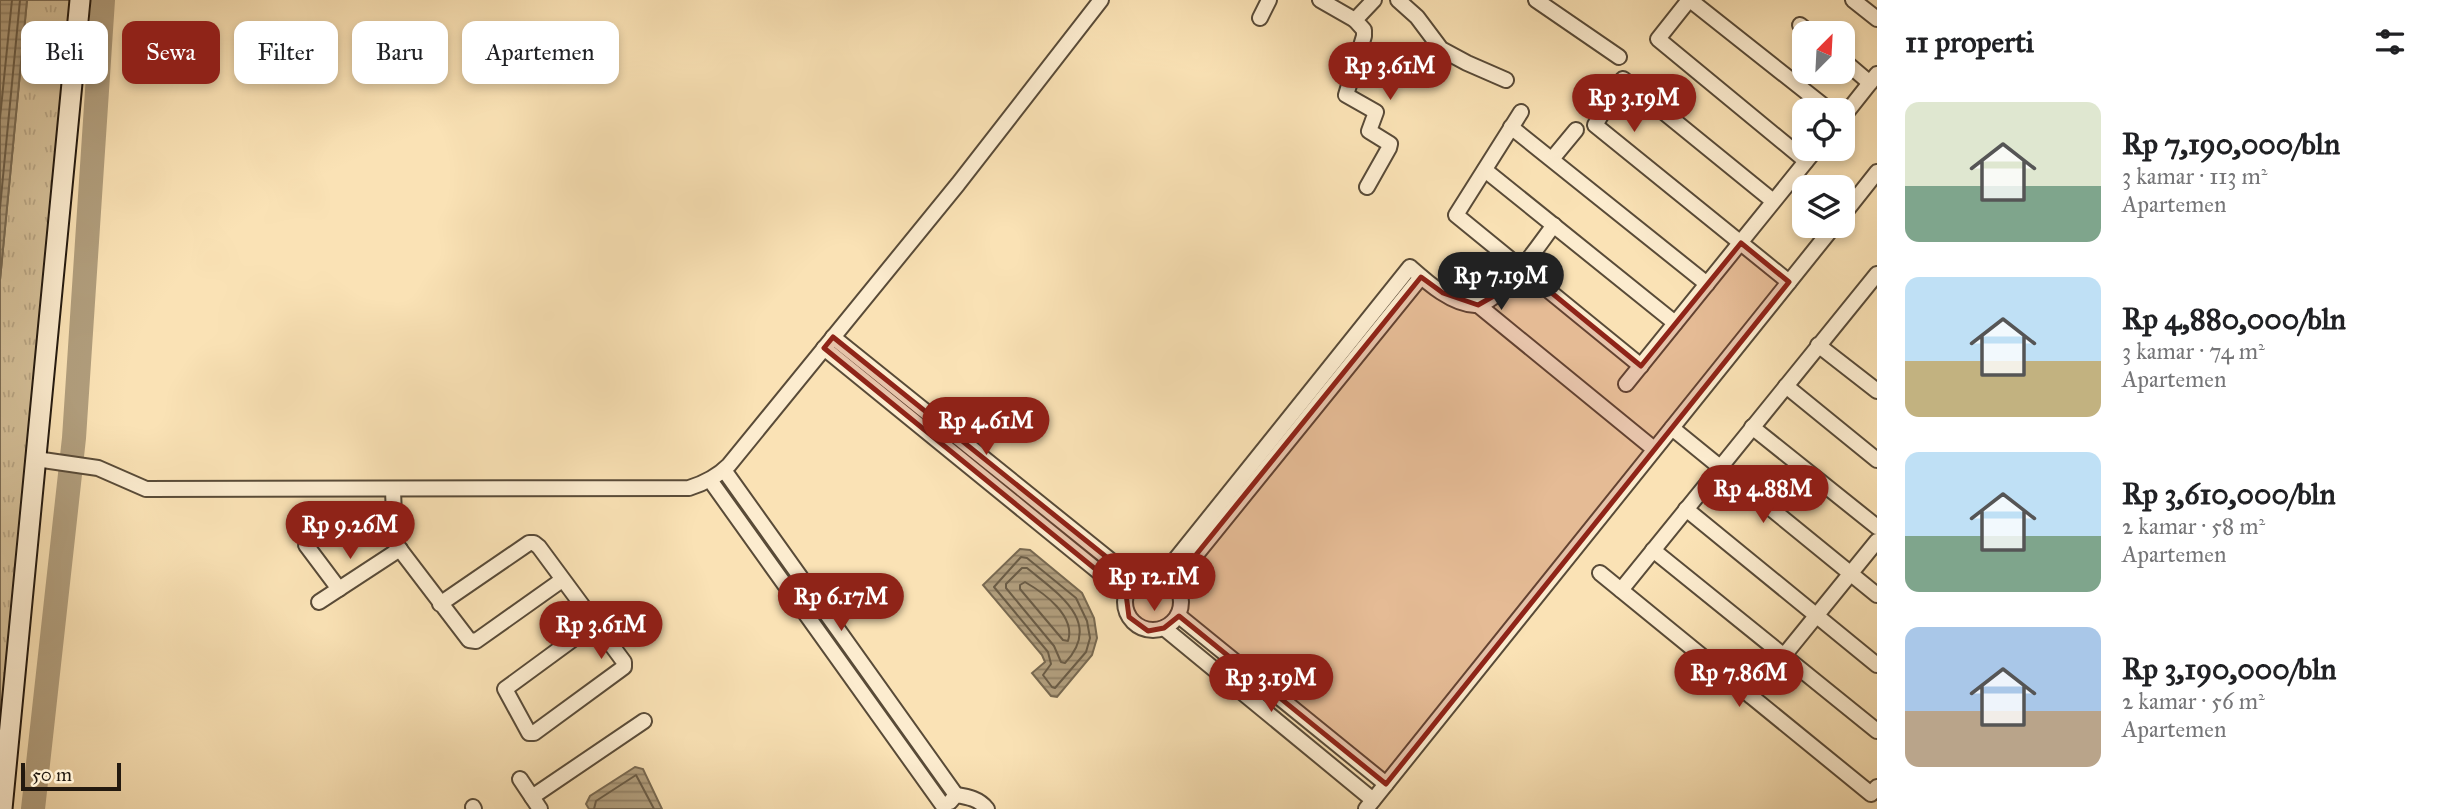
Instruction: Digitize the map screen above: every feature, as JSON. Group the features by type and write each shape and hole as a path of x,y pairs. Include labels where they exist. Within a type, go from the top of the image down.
{"main road":[{"path":"2,809 80,0"}],"street":[{"path":"36,459 98,468 146,489 689,488 710,480 724,470 829,343 958,184 1101,0"},
{"path":"1260,18 1269,0"},
{"path":"1320,0 1355,20 1364,30 1346,95 1376,112 1369,131 1390,146 1367,187"},
{"path":"1355,20 1374,0"},
{"path":"1398,0 1417,17 1441,49 1506,80"},
{"path":"1536,0 1619,57"},
{"path":"1792,149 1658,39 1690,0 1814,98"},
{"path":"1853,0 1877,19"},
{"path":"1855,67 1873,78 1855,101"},
{"path":"1773,201 1623,79 1595,125 1789,282"},
{"path":"1521,112 1456,215 1641,366"},
{"path":"1511,127 1707,284"},
{"path":"1552,159 1576,130"},
{"path":"1626,384 1806,161"},
{"path":"1485,170 1675,323"},
{"path":"1855,204 1872,188 1877,172"},
{"path":"1478,305 1499,293 1554,225"},
{"path":"1164,628 1369,804 1824,238"},
{"path":"1168,579 1410,267 1443,293 1461,302 1478,305 1654,449"},
{"path":"1621,590 1877,274"},
{"path":"829,343 1135,580"},
{"path":"829,343 1126,594"},
{"path":"1818,345 1877,391"},
{"path":"1786,386 1877,460"},
{"path":"1752,427 1877,527"},
{"path":"1672,428 1877,595"},
{"path":"724,470 956,795 981,802 987,809"},
{"path":"710,480 944,808 956,795"},
{"path":"393,489 395,543 469,640 476,641 562,580"},
{"path":"1686,509 1877,665"},
{"path":"1751,696 1877,541"},
{"path":"440,604 530,543 539,547 624,662 624,667 534,733 529,733 505,690 595,623"},
{"path":"306,545 339,589"},
{"path":"319,602 400,549"},
{"path":"1653,550 1877,731"},
{"path":"1600,573 1871,794 1877,787"},
{"path":"1143,575 1168,579 1180,592 1182,604 1179,616 1171,625 1148,631 1137,626 1129,617 1125,606 1126,594 1135,580 1143,575"},
{"path":"1179,616 1385,784"},
{"path":"834,653 847,643"},
{"path":"520,779 536,803 644,721"}],"highlighted area":[{"path":"1741,243 1789,282 1386,784 1179,616 1164,628 1148,631 1129,617 1126,594 824,348 833,337 1135,580 1153,574 1174,582 1421,277 1443,293 1478,305 1499,293 1520,267 1641,366"}],"green space":[{"path":"27,0 80,0 78,21 25,21"},
{"path":"21,62 21,84 72,84 0,809 0,280"}],"water":[{"path":"0,0 27,0 25,21 21,21 21,62 0,280"},
{"path":"1020,549 1030,550 1082,593 1094,618 1097,638 1092,655 1057,697 1051,696 1032,673 1045,662 1042,655 983,585"},
{"path":"635,767 643,769 662,809 589,809 586,804 590,796"}],"waterway":[{"path":"33,809 74,438 103,0"}]}
